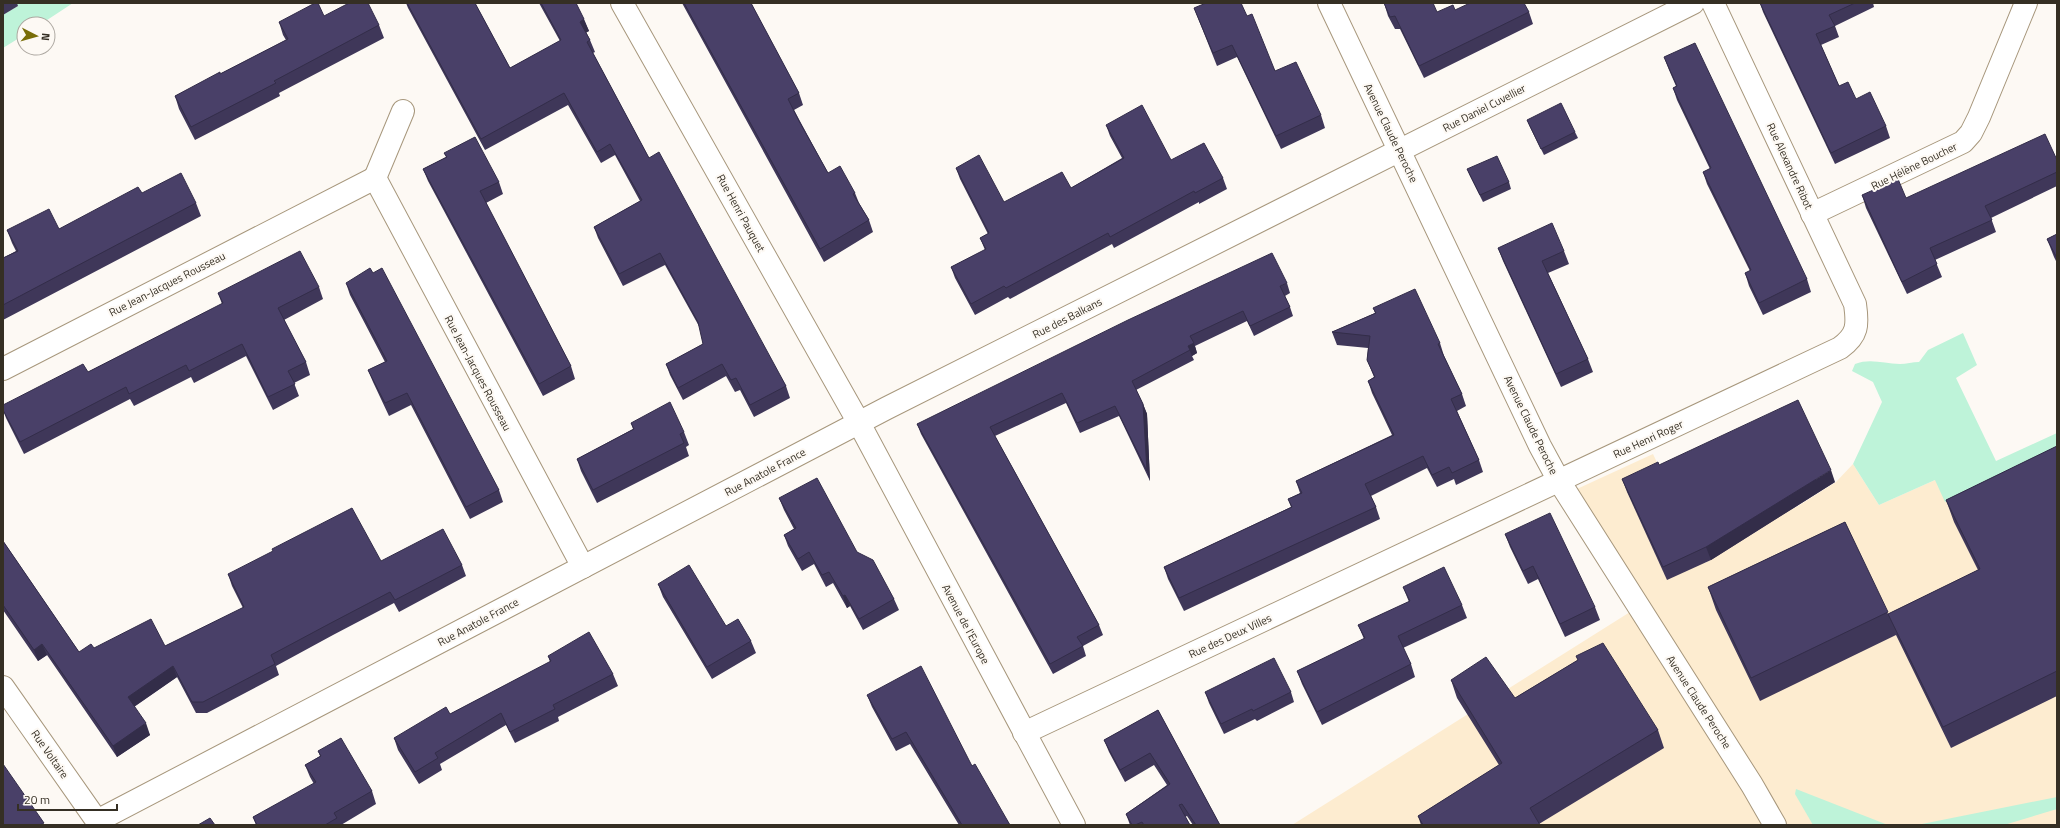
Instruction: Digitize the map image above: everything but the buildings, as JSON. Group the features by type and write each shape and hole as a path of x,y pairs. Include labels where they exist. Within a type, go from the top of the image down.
{"street":[{"name":"Rue Henri Pauquet","path":"622,3 859,423"},
{"name":"Avenue Claude Peroche","path":"1328,3 1540,446 1559,481 1752,785 1775,825"},
{"name":"Rue Daniel Cuvellier","path":"1276,213 1692,3"},
{"name":"Rue Alexandre Ribot","path":"1713,3 1855,304 1857,318 1855,331"},
{"name":"Rue Hélène Boucher","path":"1812,214 1963,142 1971,133 1980,117 2026,3"},
{"path":"375,178 403,111"},
{"name":"Rue Jean-Jacques Rousseau","path":"3,369 375,178 583,567"},
{"name":"Rue des Balkans","path":"859,423 1276,213"},
{"name":"Rue Henri Roger","path":"1435,538 1840,348 1850,341 1855,331"},
{"name":"Rue Anatole France","path":"97,822 859,423"},
{"name":"Avenue de l'Europe","path":"859,423 1074,825"},
{"name":"Rue des Deux Villes","path":"1024,733 1435,538"},
{"name":"Rue Voltaire","path":"3,688 97,822"}],"shaded area":[{"path":"2057,449 2057,825 1292,825 1638,607 1566,494 1653,454 1705,563 1757,531 1756,528 1798,506 1836,482 1853,464 1879,505 1935,480"}],"green space":[{"path":"16,3 73,3 53,16 16,16 16,40 3,48 3,15 18,6"},
{"path":"1963,333 1977,365 1956,378 1996,461 2057,433 2057,449 1945,502 1935,480 1879,505 1853,464 1882,402 1873,382 1852,371 1855,364 1867,361 1894,364 1919,362 1928,350"},
{"path":"1796,789 1888,825 1813,825 1795,794"},
{"path":"2057,797 2057,809 2004,825 1917,825"}]}
